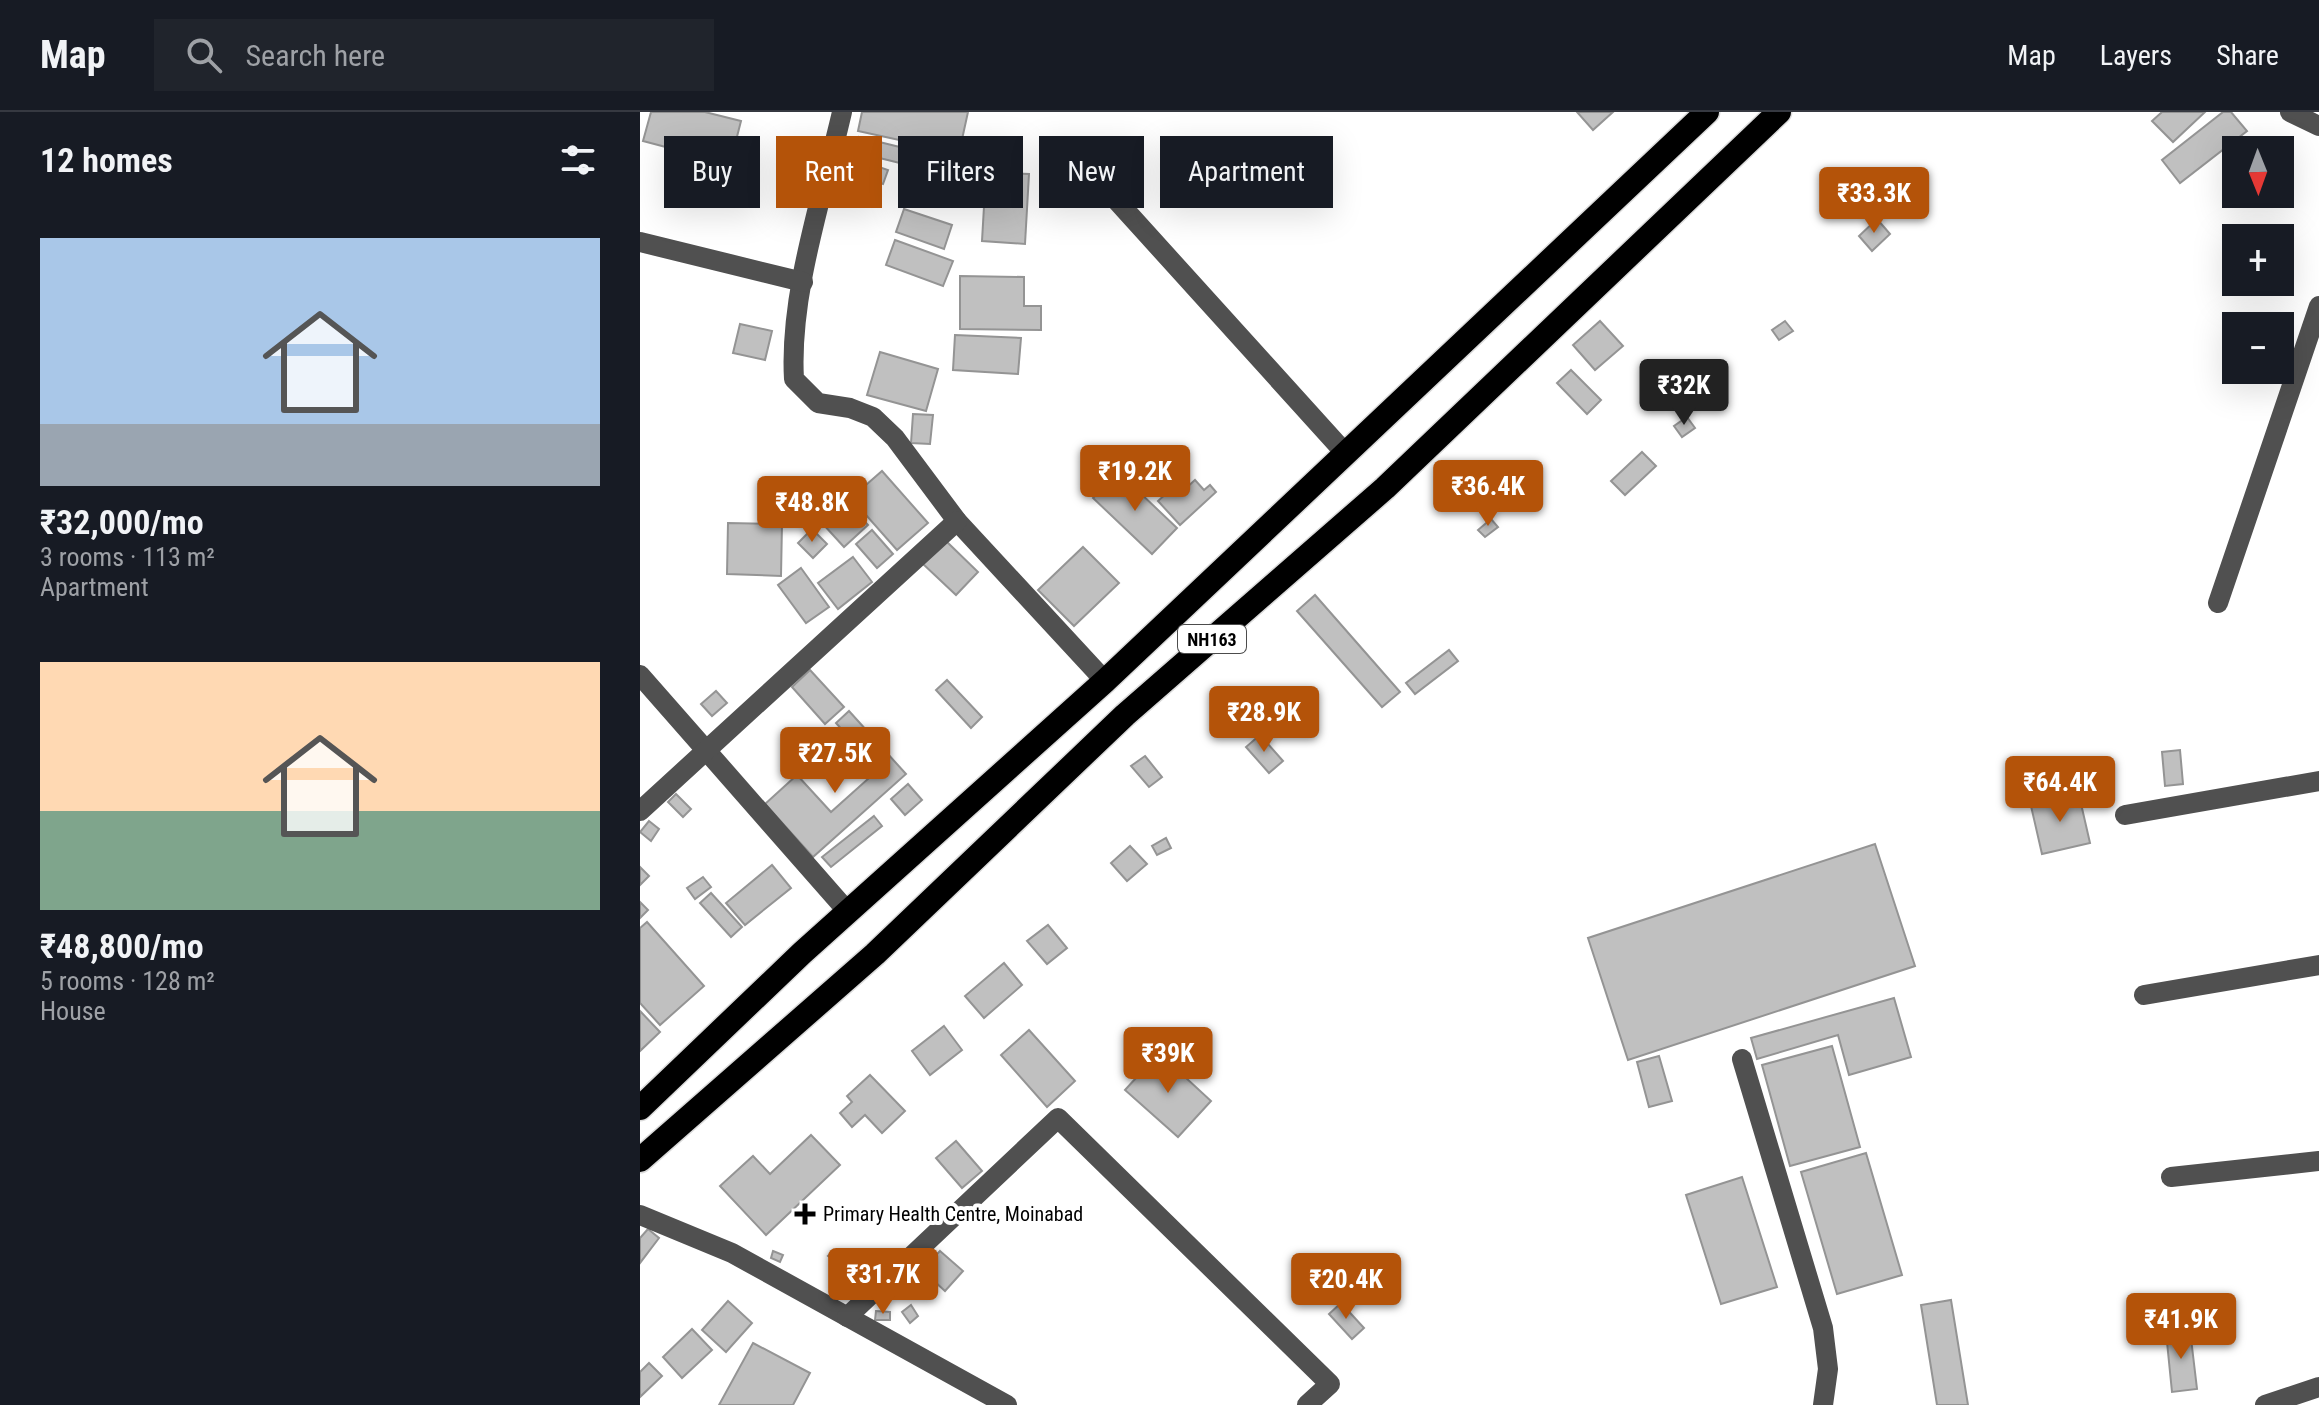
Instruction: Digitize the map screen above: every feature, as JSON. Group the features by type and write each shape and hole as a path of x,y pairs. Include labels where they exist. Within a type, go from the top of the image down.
{"highway":[{"name":"NH163","path":"640,1108 848,912 1105,681 1707,112"},
{"name":"NH163","path":"640,1160 875,954 1125,715 1385,488 1779,112"}],"street":[{"path":"842,112 803,282 792,348 794,379 818,403 850,408 873,417 895,438 957,521 1105,681"},
{"path":"2290,112 2319,126"},
{"path":"1123,208 1346,454"},
{"path":"640,242 803,282"},
{"path":"2218,603 2319,306"},
{"path":"640,811 704,749 957,521"},
{"path":"640,675 848,912"},
{"path":"2125,815 2319,781"},
{"path":"2144,995 2319,965"},
{"path":"1742,1059 1823,1328 1828,1369 1823,1405"},
{"path":"847,1317 1058,1118 1330,1384 1307,1405"},
{"path":"2171,1177 2319,1161"},
{"path":"640,1215 732,1253 1004,1404"},
{"path":"2265,1405 2319,1387"}],"building":[{"path":"651,112 705,112 741,121 737,136 664,136 664,147 643,141"},
{"path":"862,112 968,112 963,136 898,136 898,140 858,131"},
{"path":"1577,112 1613,112 1593,130"},
{"path":"2162,112 2205,112 2173,142 2152,121"},
{"path":"2223,112 2231,112 2247,131 2241,136 2222,136 2222,150 2180,183 2162,160"},
{"path":"882,143 898,147 898,163 882,159"},
{"path":"882,168 888,170 882,184"},
{"path":"1023,174 1029,174 1025,244 982,241 984,208 1023,208"},
{"path":"904,209 952,225 944,249 896,232"},
{"path":"1877,219 1890,234 1872,251 1859,236"},
{"path":"895,240 953,261 943,286 886,265"},
{"path":"960,276 1024,277 1024,306 1041,306 1041,330 960,329"},
{"path":"1600,321 1623,346 1595,370 1573,345"},
{"path":"1785,321 1793,331 1779,340 1772,330"},
{"path":"740,324 772,331 765,360 733,353"},
{"path":"955,335 1021,338 1018,374 953,370"},
{"path":"880,352 938,369 926,411 867,395"},
{"path":"1571,370 1601,400 1587,414 1557,383"},
{"path":"913,414 933,415 930,444 911,443"},
{"path":"1687,417 1695,428 1682,437 1674,426"},
{"path":"1136,446 1150,447 1149,471 1135,470"},
{"path":"1642,452 1656,466 1625,495 1611,481"},
{"path":"1155,456 1183,457 1183,470 1154,469"},
{"path":"882,471 928,523 897,550 851,498"},
{"path":"1118,472 1177,528 1152,554 1093,498"},
{"path":"1195,480 1204,490 1210,485 1216,492 1180,525 1158,501 1179,482 1185,489"},
{"path":"793,491 811,506 800,519 782,505"},
{"path":"835,491 868,525 844,547 812,512"},
{"path":"1491,519 1498,527 1485,537 1478,530"},
{"path":"728,523 782,524 781,576 727,574"},
{"path":"812,529 827,544 813,558 798,543"},
{"path":"872,530 893,554 877,568 856,544"},
{"path":"945,540 978,572 956,595 923,564"},
{"path":"1083,547 1119,583 1074,626 1038,590"},
{"path":"853,557 872,582 838,609 818,583"},
{"path":"801,568 829,607 806,623 778,585"},
{"path":"1315,595 1400,692 1382,707 1297,611"},
{"path":"1449,650 1458,661 1415,694 1406,683"},
{"path":"810,670 844,707 825,724 792,687"},
{"path":"947,680 982,717 971,728 936,690"},
{"path":"716,691 727,703 712,716 701,704"},
{"path":"849,711 906,774 813,857 765,804 797,775 831,812 878,770 836,723"},
{"path":"1260,735 1283,761 1269,773 1246,747"},
{"path":"2180,750 2183,784 2165,786 2162,752"},
{"path":"1145,756 1162,777 1149,787 1131,766"},
{"path":"908,784 922,800 905,815 891,799"},
{"path":"676,794 691,809 683,817 668,802"},
{"path":"2079,795 2090,843 2042,854 2031,806"},
{"path":"874,816 882,826 831,867 822,857"},
{"path":"649,821 659,829 651,841 640,832"},
{"path":"1166,838 1171,848 1157,855 1152,846"},
{"path":"1875,844 1915,966 1628,1060 1588,938"},
{"path":"1130,846 1147,864 1127,881 1111,863"},
{"path":"772,865 791,888 745,925 726,903"},
{"path":"640,867 649,876 640,885"},
{"path":"703,877 711,887 695,899 687,888"},
{"path":"711,893 742,927 731,937 700,903"},
{"path":"640,902 648,910 640,918"},
{"path":"647,922 704,986 660,1025 640,1003 640,928"},
{"path":"1048,925 1067,948 1047,964 1027,941"},
{"path":"1004,963 1022,985 984,1018 965,996"},
{"path":"1894,998 1911,1057 1849,1075 1838,1035 1757,1059 1751,1038"},
{"path":"640,1011 660,1032 640,1051"},
{"path":"944,1026 962,1050 930,1075 912,1051"},
{"path":"1029,1030 1075,1081 1047,1107 1001,1055"},
{"path":"1832,1046 1860,1147 1790,1166 1762,1065"},
{"path":"1159,1053 1211,1101 1178,1137 1125,1090"},
{"path":"1659,1056 1672,1101 1649,1107 1637,1062"},
{"path":"870,1075 905,1111 882,1133 865,1115 852,1127 840,1113 852,1102 847,1096"},
{"path":"811,1135 840,1165 766,1235 720,1186 753,1156 770,1174"},
{"path":"956,1141 982,1171 962,1188 936,1158"},
{"path":"1866,1153 1902,1275 1837,1294 1801,1172"},
{"path":"1742,1177 1777,1287 1721,1304 1686,1195"},
{"path":"648,1229 659,1238 640,1263 640,1238"},
{"path":"834,1250 844,1258 838,1264 828,1256"},
{"path":"773,1251 783,1255 780,1262 771,1258"},
{"path":"940,1251 963,1271 945,1291 922,1270"},
{"path":"2185,1299 2188,1320 2175,1322 2173,1301"},
{"path":"1951,1300 1968,1405 1937,1405 1921,1305"},
{"path":"728,1301 752,1323 726,1352 702,1330"},
{"path":"1341,1303 1364,1328 1352,1339 1329,1314"},
{"path":"911,1305 918,1316 910,1323 902,1312"},
{"path":"876,1311 890,1312 890,1320 875,1320"},
{"path":"692,1329 712,1350 682,1378 663,1357"},
{"path":"2190,1330 2197,1389 2172,1392 2166,1332"},
{"path":"753,1343 810,1373 793,1405 719,1405"},
{"path":"649,1363 662,1376 640,1397 640,1372"}],"place":[{"name":"Primary Health Centre, Moinabad","path":"805,1214"}]}
